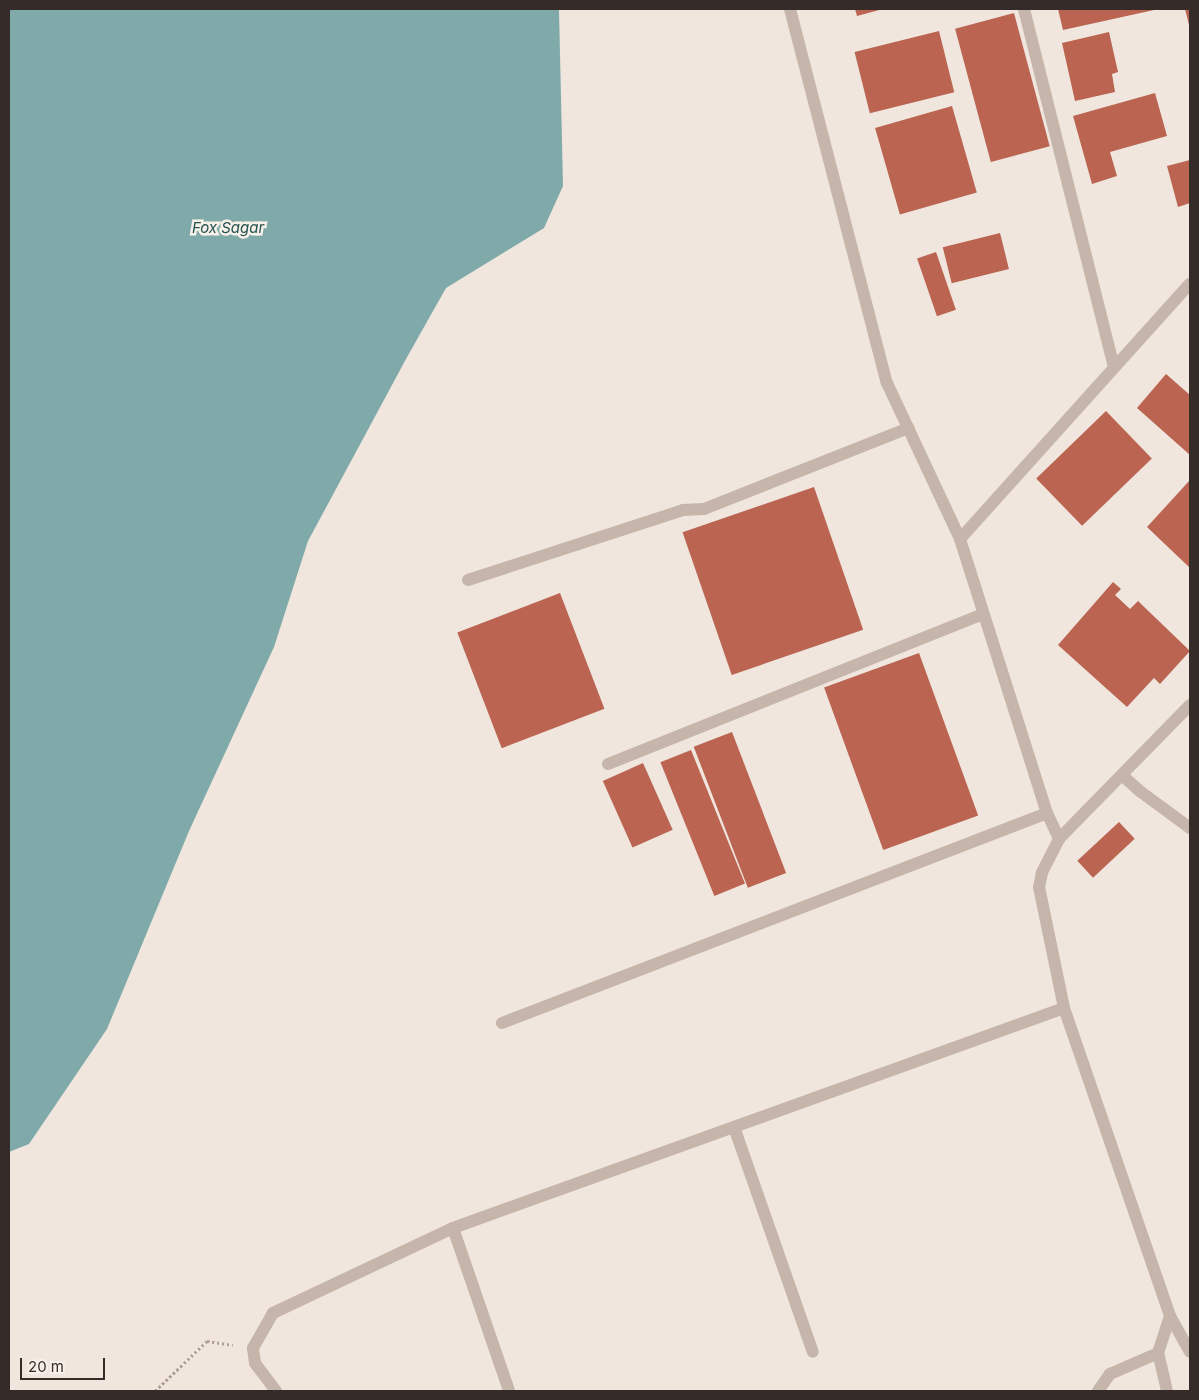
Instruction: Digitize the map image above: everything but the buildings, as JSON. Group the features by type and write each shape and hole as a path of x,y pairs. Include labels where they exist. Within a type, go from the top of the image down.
{"lane":[{"path":"790,9 887,383 960,539 1048,813 1059,840"},
{"path":"1024,9 1114,366"},
{"path":"960,539 1114,366 1190,284"},
{"path":"468,580 683,510 704,509 909,428"},
{"path":"608,764 983,614"},
{"path":"1190,705 1059,840 1042,873 1039,886 1064,1008 1170,1316 1190,1352"},
{"path":"1123,776 1141,792 1190,828"},
{"path":"502,1023 1048,813"},
{"path":"276,1391 255,1363 253,1348 273,1313 453,1228 1064,1008"},
{"path":"734,1127 813,1352"},
{"path":"453,1228 509,1391"},
{"path":"1167,1391 1158,1353 1170,1316"},
{"path":"1098,1391 1110,1374 1158,1353"}],"path":[{"path":"155,1391 207,1341 253,1348"}],"water":[{"name":"Fox Sagar","path":"9,9 559,9 563,186 544,228 446,288 308,541 274,647 189,831 107,1029 29,1144 9,1152"}]}
